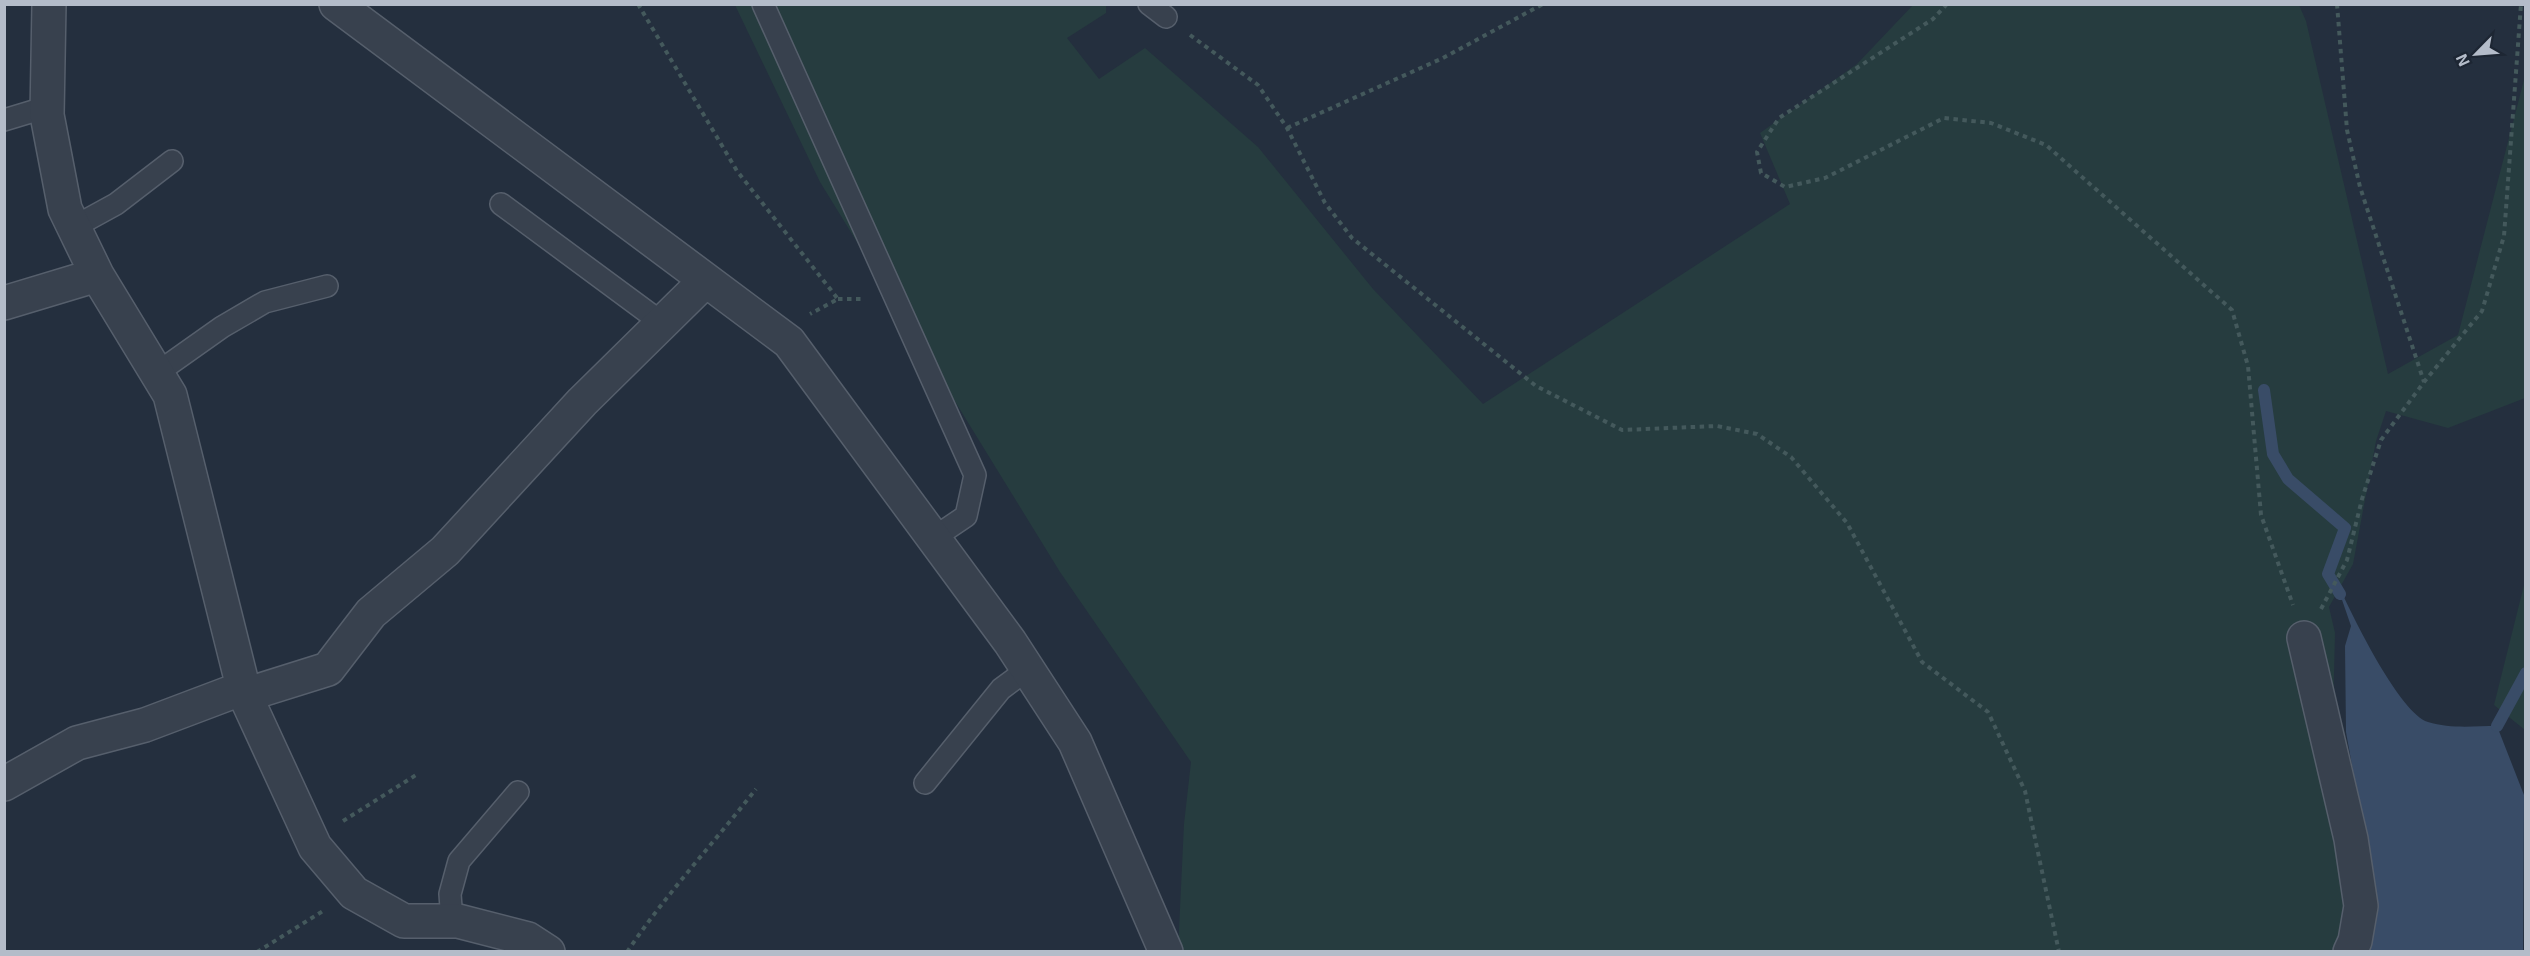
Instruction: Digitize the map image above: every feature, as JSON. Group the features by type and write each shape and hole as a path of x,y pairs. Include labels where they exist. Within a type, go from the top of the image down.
{"street":[{"path":"49,4 47,107 65,209 97,275 170,395 244,692 315,847 354,893 404,921 452,921 528,939 548,951"},
{"path":"336,4 789,342 1028,669 1075,742 1166,951"},
{"path":"4,303 97,275"},
{"path":"4,784 77,743 145,725 244,692 328,669 372,613 445,551 582,402 705,281"},
{"path":"2304,638 2315,692 2335,765 2358,884 2361,906 2355,941 2350,951"}],"lane":[{"path":"763,4 975,475 966,516 932,538"},
{"path":"1149,4 1166,17"},
{"path":"4,120 47,107"},
{"path":"74,227 116,204 172,161"},
{"path":"501,204 662,323"},
{"path":"157,373 222,327 265,302 327,286"},
{"path":"926,783 1001,689 1028,669"},
{"path":"452,921 450,894 459,861 518,792"}],"path":[{"path":"638,4 737,171 838,299 774,332"},
{"path":"1287,128 1443,58 1543,4"},
{"path":"1947,4 1933,19 1779,118 1757,152 1761,173 1785,187 1825,178 1944,118 1991,123 2046,145 2232,310 2248,366 2261,515 2304,638"},
{"path":"2337,4 2347,130 2354,164 2424,382"},
{"path":"2304,638 2348,560 2362,499 2381,440 2424,382 2482,311 2504,236 2522,4"},
{"path":"1166,17 1258,85 1287,128 1325,203 1352,238 1536,386 1622,430 1717,426 1757,434 1791,457 1846,523 1922,662 1988,712 2025,791 2059,951"},
{"path":"310,837 356,815 416,775"},
{"path":"627,951 655,911 756,789"},
{"path":"257,951 354,893"}],"green space":[{"path":"735,5 1106,5 1106,13 1067,38 1099,79 1145,48 1258,147 1373,289 1483,404 1790,204 1760,133 1857,64 1913,5 2299,5 2306,21 2388,374 2458,335 2525,76 2525,398 2448,428 2386,411 2376,441 2353,564 2329,607 2335,633 2333,718 2350,951 1178,951 1184,824 1191,762 1060,572 820,182"},
{"path":"2525,581 2525,730 2494,705"}],"water":[{"path":"2342,593 2379,665 2417,715 2428,722 2445,726 2497,726 2524,795 2523,951 2367,951 2367,848 2346,732 2345,646 2351,626 2340,594"}],"waterway":[{"path":"2264,390 2273,454 2288,479 2345,528 2328,574 2340,594"},
{"path":"2497,726 2526,673"}]}
